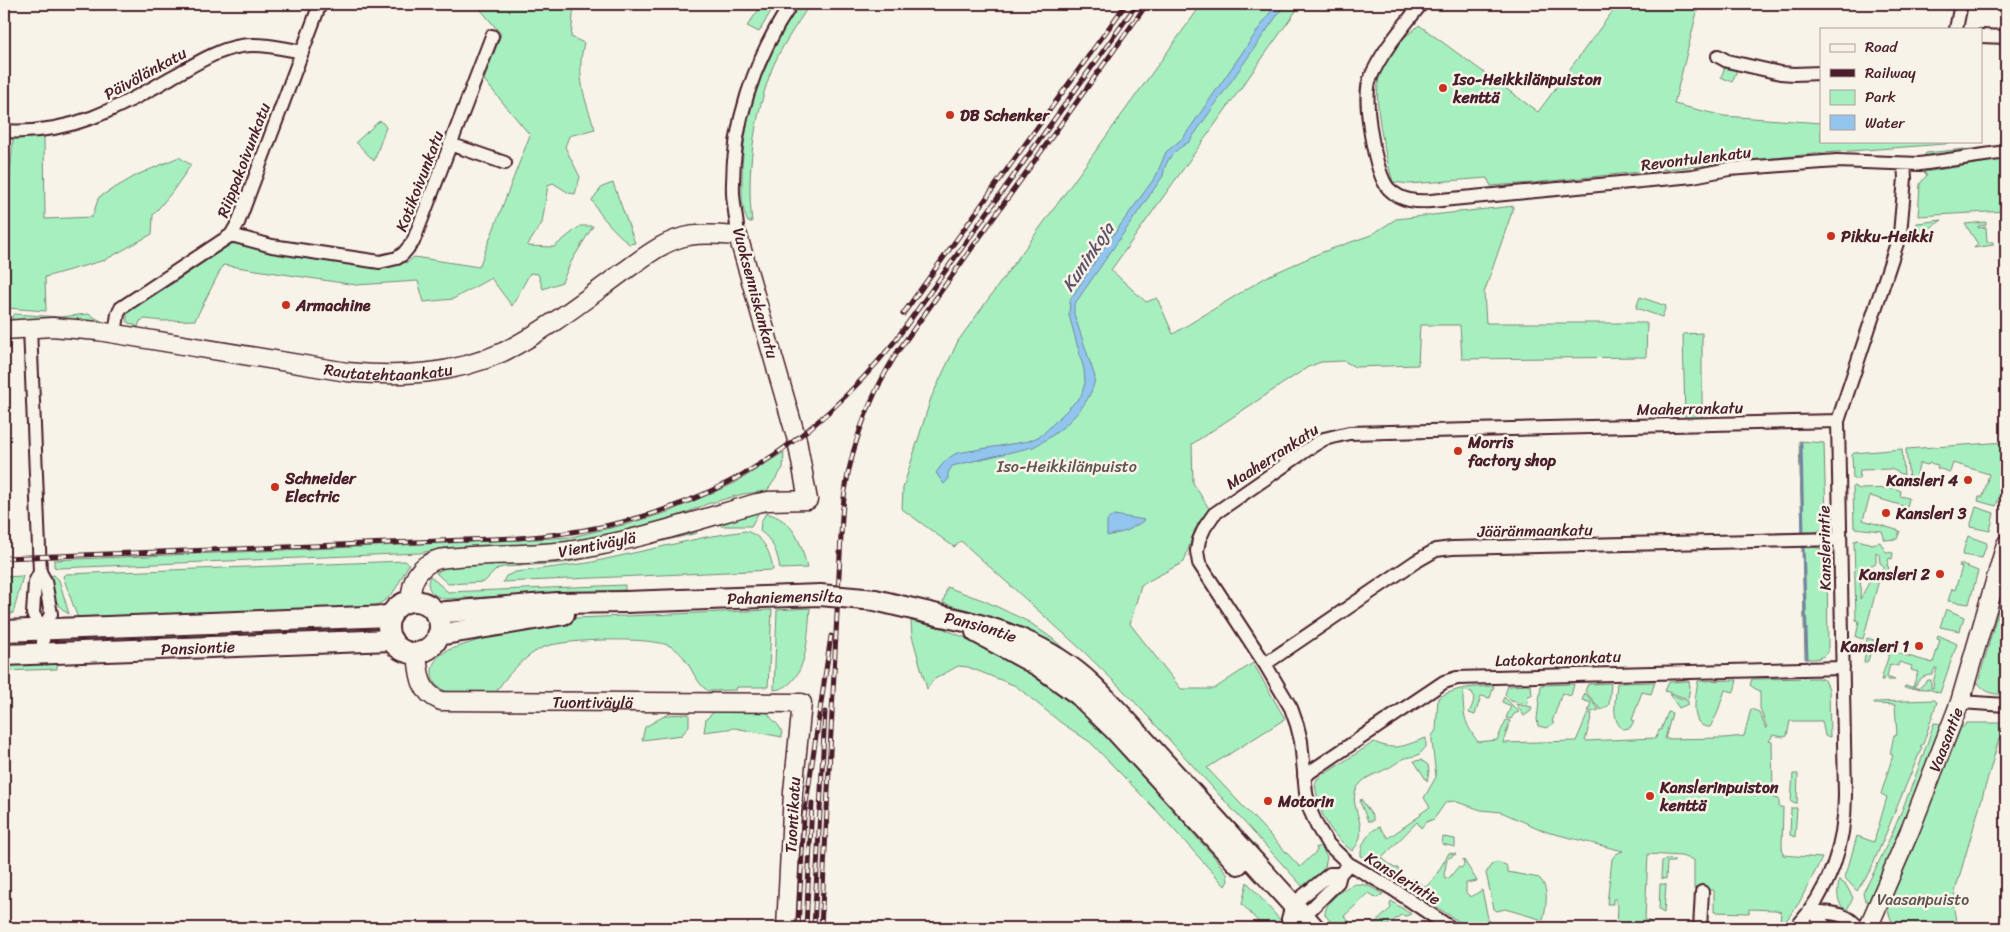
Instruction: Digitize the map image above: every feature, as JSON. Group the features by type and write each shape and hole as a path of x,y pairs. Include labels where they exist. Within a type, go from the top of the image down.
{"main road":[{"name":"Pahaniemensilta","path":"626,602 820,595 875,600 942,616"},
{"path":"411,602 425,604 435,613 438,621 438,635 430,647 417,653 405,651 399,648 392,640 388,628 391,616 399,606 411,602"},
{"path":"435,613 548,603 626,602"},
{"path":"438,635 626,602"},
{"name":"Pansiontie","path":"4,631 391,616"},
{"name":"Pansiontie","path":"942,616 986,625 1018,637 1046,652 1090,683 1130,724 1299,920"},
{"name":"Pansiontie","path":"4,655 392,640"}],"street":[{"name":"Riippakoivunkatu","path":"116,334 118,314 121,308 231,235 238,223 320,4"},
{"name":"Vuoksenniskankatu","path":"791,4 765,49 751,79 739,124 733,173 733,196 738,236 797,440 808,500"},
{"name":"Revontulenkatu","path":"1421,4 1390,45 1369,80 1368,102 1379,172 1384,183 1402,199 1418,202 1693,176 1749,168 1837,161 1920,164 2006,152"},
{"path":"1956,28 1961,4"},
{"name":"Kotikoivunkatu","path":"231,235 272,246 380,262 397,258 408,250 413,242 492,36"},
{"path":"1982,36 2006,37"},
{"name":"Päivölänkatu","path":"4,131 40,130 90,119 126,103 202,60 231,49 262,46 302,52"},
{"path":"1718,56 1727,61 1780,72 1794,74 1820,73"},
{"path":"450,144 505,163"},
{"name":"Kanslerintie","path":"1796,928 1811,912 1826,886 1843,830 1845,795 1838,421 1900,234 1905,178 1904,164"},
{"name":"Rautatehtaankatu","path":"4,330 30,328 74,329 116,334 346,372 412,375 472,365 525,340 661,246 688,236 738,236"},
{"path":"30,328 40,572 45,581 52,614 43,629 43,654"},
{"name":"Maaherrankatu","path":"1349,864 1328,844 1317,826 1306,793 1297,724 1291,708 1265,664 1200,567 1197,551 1199,540 1214,514 1324,439 1349,433 1838,421"},
{"name":"Vientiväylä","path":"411,602 411,586 418,572 427,563 439,559 544,553 585,548 656,532 757,503 808,500"},
{"name":"Jääränmaankatu","path":"1265,664 1420,558 1436,550 1452,548 1840,538"},
{"name":"Vaasantie","path":"1868,928 1911,828 1960,702 2006,544"},
{"name":"Tuontiväylä","path":"417,653 422,686 428,694 441,701 802,703"},
{"name":"Latokartanonkatu","path":"1304,776 1444,682 1457,678 1843,668"},
{"path":"1960,702 2006,704"},
{"name":"Tuontikatu","path":"786,928 792,792 802,703"},
{"name":"Kanslerintie","path":"1299,920 1338,882 1340,874 1349,864 1379,880 1451,928"},
{"path":"1700,928 1702,892"},
{"path":"1811,912 1827,928"},
{"path":"1811,912 1836,914 1854,922 1858,928"}],"green space":[{"path":"476,4 574,5 571,37 584,43 581,66 582,87 595,129 569,136 565,147 580,177 575,194 569,193 553,183 548,185 542,223 527,246 554,247 580,226 593,226 571,262 562,282 543,289 538,274 530,273 512,306 491,278 453,299 424,302 418,281 356,285 223,265 195,320 163,321 145,319 140,321 138,327 127,322 127,312 139,303 172,284 231,244 240,243 384,267 408,262 414,257 479,267 530,135 484,80 501,34"},
{"path":"763,4 775,4 759,32 747,26"},
{"path":"798,4 810,4 778,56 764,92 753,147 750,185 752,222 748,222 743,207 742,181 743,157 750,111 765,66"},
{"name":"Iso-Heikkilänpuisto","path":"1202,4 1301,4 1111,270 1146,302 1157,298 1173,334 1268,276 1320,253 1371,235 1396,219 1514,206 1484,293 1486,323 1647,323 1646,357 1462,359 1460,325 1420,325 1418,365 1355,367 1344,361 1321,362 1308,367 1192,444 1193,483 1210,510 1195,529 1184,562 1141,585 1130,624 1181,689 1214,689 1253,663 1285,719 1207,768 1300,867 1317,851 1316,847 1321,847 1327,857 1324,872 1304,888 1132,699 1082,650 961,541 954,547 902,509 903,488 931,398 958,341"},
{"path":"1618,4 1699,4 1674,104 1724,116 1820,123 1820,142 1950,142 1945,144 1823,153 1532,183 1491,186 1487,178 1409,184 1393,182 1380,124 1378,108 1379,79 1382,68 1396,46 1419,25 1538,112"},
{"path":"1725,67 1737,70 1732,82 1721,77"},
{"path":"381,121 386,127 374,161 356,142"},
{"path":"44,137 45,219 92,217 99,197 137,175 179,157 191,165 153,215 152,234 105,260 45,277 46,311 4,309 4,202 8,202 13,138"},
{"path":"1964,149 1965,153 1923,158 1926,153"},
{"path":"2006,159 2006,211 1918,216 1920,184 1927,175 1924,172"},
{"path":"613,183 635,243 629,244 613,229 592,200 602,187"},
{"path":"1942,220 1918,236 1916,235 1917,223"},
{"path":"1986,222 1986,225 1978,226 1978,228 1986,227 1987,242 1993,242 1993,245 1974,248 1978,244 1965,224"},
{"path":"1640,297 1666,306 1662,317 1636,308"},
{"path":"14,314 60,317 88,314 109,325 36,319 13,321 12,316"},
{"path":"1702,333 1702,418 1685,418 1683,334"},
{"path":"1799,441 1824,443 1826,521 1823,528 1817,531 1802,532"},
{"path":"2006,442 2006,477 1996,506 1978,501 1979,497 1983,497 1989,474 1953,463 1950,472 1937,468 1938,465 1920,463 1914,482 1911,480 1907,484 1909,480 1906,449"},
{"path":"1902,449 1904,475 1891,469 1860,470 1859,479 1853,479 1852,455 1854,453"},
{"path":"784,452 783,468 767,491 743,494 707,504 673,518 617,534 558,545 444,548 420,553 54,567 54,560 571,537 628,524 668,512 735,483"},
{"path":"1853,486 1860,489 1894,488 1901,491 1900,496 1909,498 1907,507 1870,496 1863,520 1900,531 1897,539 1885,540 1882,531 1854,528"},
{"path":"1976,507 1994,513 1990,531 1970,527"},
{"path":"752,513 758,514 751,526 721,526 721,524"},
{"path":"766,513 776,516 795,533 807,568 780,569 774,548 760,531 761,522"},
{"path":"696,531 697,533 564,563 503,567 497,569 484,582 448,584 436,573 446,567 502,562"},
{"path":"745,531 757,536 765,546 773,570 503,582 506,576 516,572 588,563 706,537"},
{"path":"1968,536 1987,543 1982,558 1962,555"},
{"path":"1858,540 1872,544 1880,542 1886,552 1893,553 1892,559 1889,558 1887,566 1889,567 1885,581 1879,580 1863,639 1856,637 1859,621 1856,620 1854,541","holes":["1876,552 1879,554 1880,563 1884,566 1884,569 1875,572 1860,599 1861,570 1876,563"]},
{"path":"1802,547 1819,548 1827,556 1828,651 1824,656 1815,659 1805,659"},
{"path":"405,561 409,564 394,592 384,601 367,608 83,619 77,616 63,576 66,574"},
{"path":"1960,564 1978,571 1969,604 1948,601 1952,589 1955,590 1962,567 1959,566"},
{"path":"2006,566 2006,694 1998,694 1990,693 1978,683 2001,600"},
{"path":"54,575 59,580 69,614 60,607 55,598 49,576"},
{"path":"23,576 12,614 4,614 4,577"},
{"path":"430,576 448,592 625,585 625,590 446,599 431,592 428,585"},
{"path":"947,587 985,601 1029,622 1053,639 1126,706 1259,849 1236,833 1041,640 1018,628 943,603"},
{"path":"810,608 807,644 800,669 794,679 785,687 774,690 777,610"},
{"path":"1946,609 1964,617 1960,631 1940,627"},
{"path":"772,610 768,687 737,687 736,690 708,691 698,681 683,657 672,647 648,641 629,640 570,642 544,647 530,655 516,667 495,694 466,694 446,691 438,687 433,680 432,670 434,663 448,650 507,631 576,618"},
{"path":"911,621 942,628 1004,654 1066,697 1113,737 1213,855 1227,874 1228,881 1225,886 1157,811 1090,742 1060,722 1016,686 968,667 958,666 933,680 927,689 912,636"},
{"path":"380,624 380,633 77,644 76,635"},
{"path":"1938,635 1957,644 1940,693 1928,689 1904,688 1905,686 1913,687 1918,672 1911,670 1912,666 1899,662 1898,666 1890,664 1887,677 1895,680 1887,680 1884,677 1881,680 1892,645 1898,648 1897,653 1933,663 1940,640 1937,639","holes":["1935,668 1937,668 1933,688 1931,688 1931,680 1928,680 1919,688 1914,688 1921,678 1932,675"]},
{"path":"1867,638 1874,640 1868,661 1864,663"},
{"path":"57,660 57,669 4,671 4,662"},
{"path":"1818,678 1825,680 1829,689 1830,737 1825,736 1822,721 1790,721 1787,736 1773,735 1769,741 1772,742 1773,798 1779,799 1779,807 1783,807 1783,855 1822,858 1799,903 1783,925 1780,922 1781,912 1775,910 1749,909 1749,913 1714,912 1714,890 1694,889 1694,860 1681,856 1648,854 1645,920 1651,922 1651,928 1617,928 1618,905 1616,904 1616,899 1613,899 1613,904 1607,904 1612,859 1616,854 1623,851 1547,832 1501,812 1481,810 1454,801 1446,802 1434,819 1426,822 1421,828 1417,822 1382,858 1394,868 1398,868 1399,874 1394,879 1361,856 1364,843 1369,834 1376,828 1380,827 1388,838 1430,807 1424,798 1436,777 1432,736 1436,730 1438,698 1445,694 1472,687 1494,686 1490,698 1481,696 1475,715 1469,713 1474,700 1472,692 1463,691 1465,718 1478,742 1497,740 1506,720 1510,721 1503,743 1576,741 1588,713 1592,714 1585,741 1656,738 1668,712 1672,713 1665,739 1724,738 1744,736 1751,709 1759,712 1767,728 1760,708 1760,692 1750,685 1752,679"},
{"path":"1737,680 1734,692 1725,690 1717,714 1710,727 1703,726 1696,716 1695,709 1698,681"},
{"path":"1689,681 1688,699 1665,691 1669,682"},
{"path":"1655,682 1651,694 1642,692 1632,720 1634,721 1630,728 1623,729 1616,720 1615,714 1617,683"},
{"path":"1611,683 1609,705 1601,710 1585,691 1588,684"},
{"path":"1574,684 1571,696 1562,693 1552,722 1554,723 1547,728 1538,726 1537,719 1541,685"},
{"path":"1531,685 1532,695 1528,696 1527,704 1511,701 1505,694 1508,686"},
{"path":"1585,693 1599,710 1588,711 1591,703 1582,700"},
{"path":"1669,694 1688,701 1688,704 1679,708"},
{"path":"1504,697 1519,712 1514,714 1511,719 1506,718 1511,706 1502,702"},
{"path":"1934,700 1937,702 1923,744 1920,746 1922,747 1871,869 1857,891 1845,878 1857,836 1874,842 1887,797 1881,794 1893,755 1890,754 1894,735 1897,735 1895,705 1874,704 1874,702"},
{"path":"1516,704 1532,707 1531,711 1524,716"},
{"path":"718,711 767,711 781,729 782,737 735,728 704,732 706,719"},
{"path":"689,714 689,726 682,735 642,740 645,727 666,715"},
{"path":"1934,723 1945,724 1930,764 1869,902 1865,900 1863,893 1884,852 1902,809"},
{"name":"Vaasanpuisto","path":"1967,723 2006,723 2006,734 1999,739 1956,888 1953,903 1957,928 1894,928 1887,908 1912,851 1916,835 1957,727 1963,727"},
{"path":"1426,738 1426,747 1418,755 1403,759 1368,777 1359,785 1355,792 1354,800 1361,834 1352,851 1334,833 1321,812 1316,789 1317,779 1374,742 1388,747 1395,747"},
{"path":"1421,760 1428,765 1427,781 1414,761"},
{"path":"1793,774 1798,774 1797,803 1791,802"},
{"path":"1361,799 1373,817 1373,821 1368,821 1360,802"},
{"path":"1791,808 1797,808 1795,837 1790,835"},
{"path":"1443,837 1455,839 1455,847 1442,844"},
{"path":"1449,853 1456,854 1447,859 1445,879 1449,878 1458,867 1461,868 1464,865 1463,859 1477,881 1466,883 1466,893 1471,897 1482,890 1490,928 1469,928 1404,886 1407,881 1413,879 1426,887 1435,877"},
{"path":"1674,860 1674,862 1667,862 1666,879 1661,878 1662,861"},
{"path":"1497,862 1506,865 1508,872 1539,878 1546,892 1543,920 1505,909 1497,911 1494,909 1486,873 1491,865"},
{"path":"1839,880 1846,885 1853,898 1847,910 1843,908 1839,901"},
{"path":"1247,882 1287,928 1264,928 1242,904"},
{"path":"1355,884 1367,885 1383,894 1377,898 1369,893 1344,916 1355,928 1336,928 1325,915 1328,905 1340,892"},
{"path":"1660,884 1666,884 1664,913 1659,910"},
{"path":"1391,901 1411,914 1401,915 1384,928 1370,928 1391,908"}],"water":[{"path":"1276,4 1285,4 1189,142 1179,148 1168,160 1163,176 1074,305 1074,314 1095,377 1093,388 1088,398 1073,418 1043,442 1033,447 952,466 948,473 948,480 944,484 936,473 953,455 1029,441 1042,435 1081,396 1085,383 1084,370 1069,315 1070,300 1101,252 1156,176 1166,152 1183,138"},
{"path":"1114,515 1145,520 1127,531 1107,536 1107,520"}],"waterway":[{"path":"1776,534 1803,533 1801,443"},
{"path":"1752,535 1771,534"},
{"path":"1803,546 1807,658"}],"railway":[{"path":"903,314 1126,4"},
{"path":"4,558 518,538 576,532 630,520 681,504 729,482 774,455 816,423 857,385 895,341 1137,4"},
{"path":"821,928 842,516 848,472 860,430 876,390 898,351 1147,4"},
{"path":"798,928 804,817 831,636"},
{"path":"814,928 825,712"},
{"path":"806,928 812,803"}],"place":[{"name":"Iso-Heikkilänpuiston kenttä","path":"1443,88"},
{"name":"DB Schenker","path":"950,115"},
{"name":"Pikku-Heikki","path":"1831,236"},
{"name":"Armachine","path":"286,305"},
{"name":"Morris factory shop","path":"1458,451"},
{"name":"Kansleri 4","path":"1968,480"},
{"name":"Schneider Electric","path":"275,487"},
{"name":"Kansleri 3","path":"1886,513"},
{"name":"Kansleri 2","path":"1940,574"},
{"name":"Kansleri 1","path":"1919,646"},
{"name":"Kanslerinpuiston kenttä","path":"1650,796"},
{"name":"Motorin","path":"1268,801"}],"water label":[{"name":"Kuninkoja","path":"1088,257"}]}
